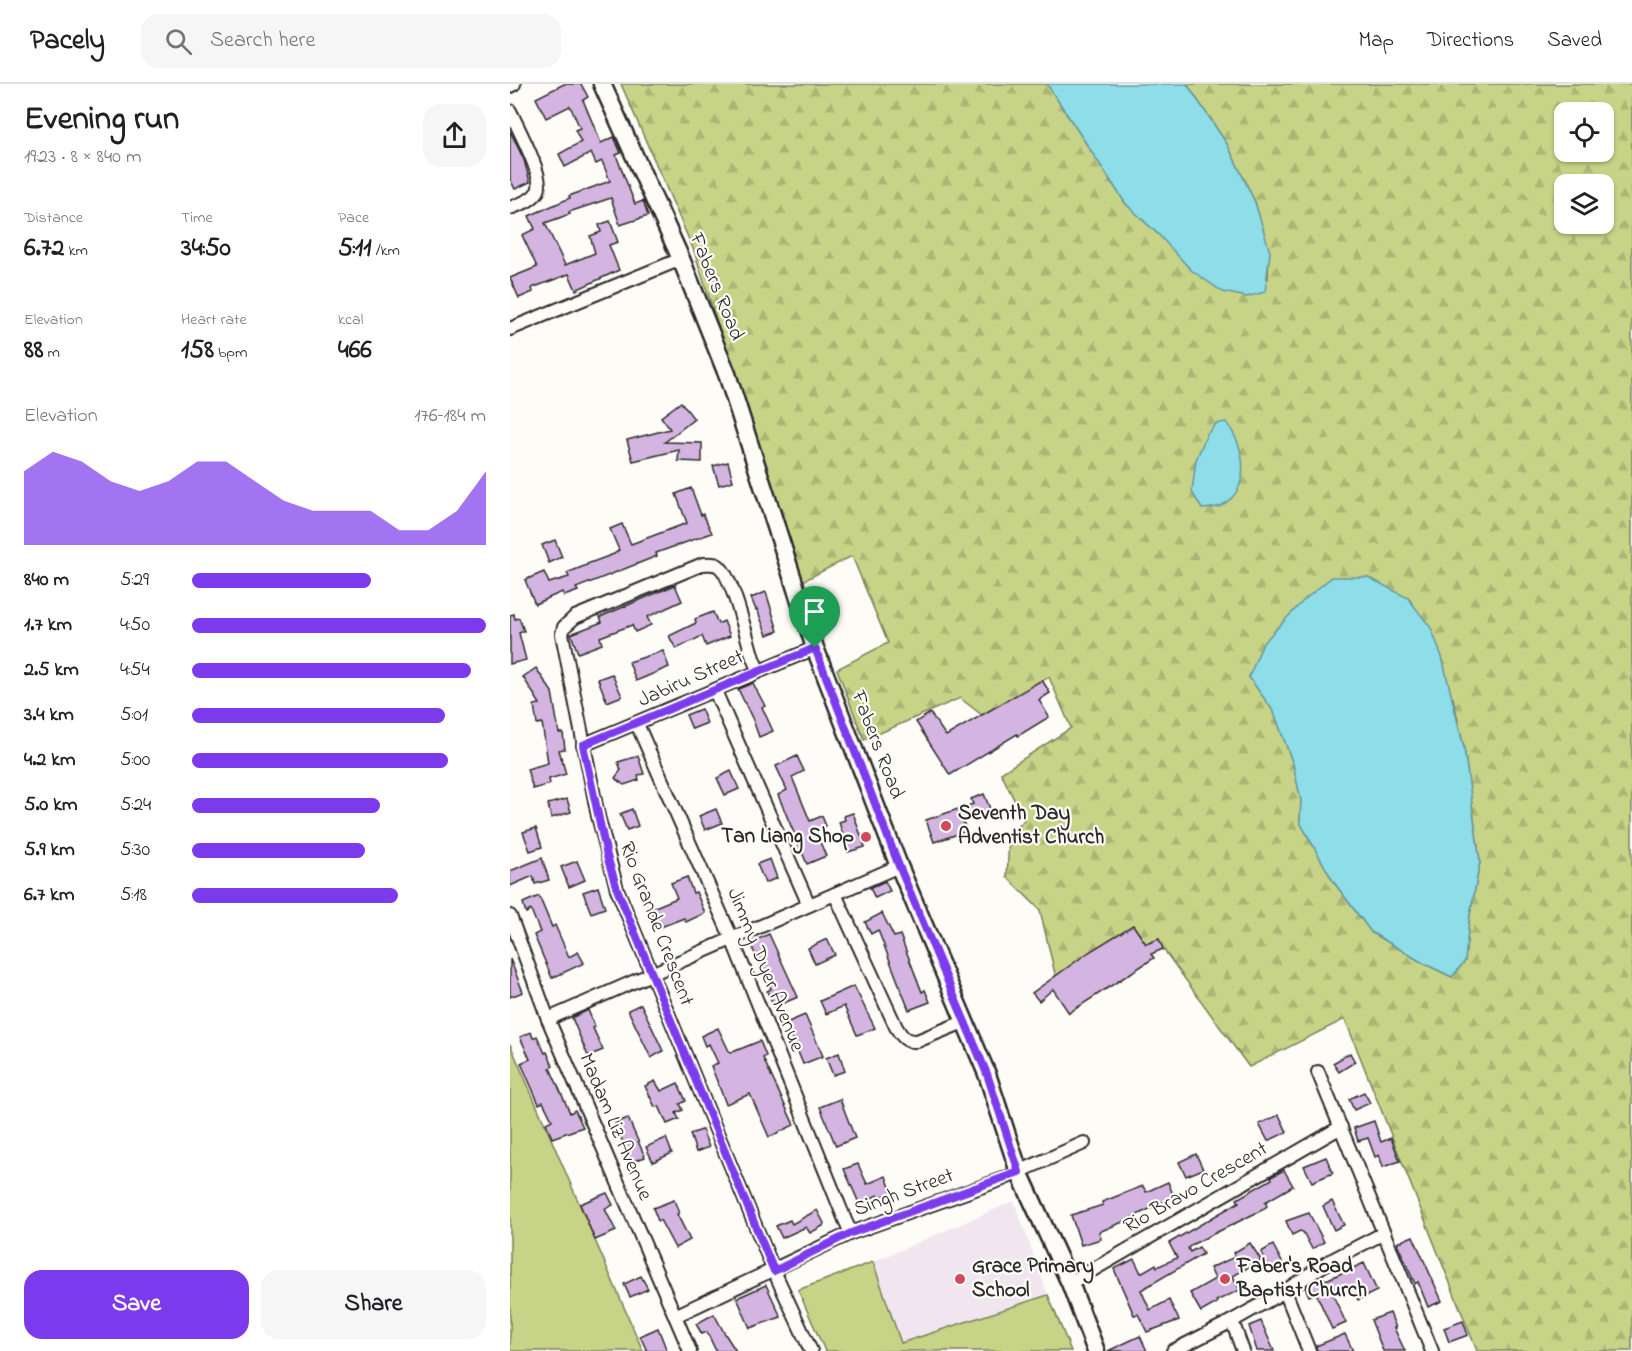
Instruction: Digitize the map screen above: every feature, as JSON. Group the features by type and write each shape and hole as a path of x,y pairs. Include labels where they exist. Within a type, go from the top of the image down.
{"main road":[{"name":"Fabers Road","path":"602,84 681,259 727,374 815,648 899,866 987,1074 1019,1172 1070,1282 1096,1351"}],"street":[{"path":"510,86 514,84"},
{"path":"510,111 539,177 539,189 531,199 510,208"},
{"path":"510,329 681,259"},
{"name":"Rio Grande Crescent","path":"758,670 729,577 717,565 703,564 575,617 564,627 562,634 583,745 617,889 774,1271 811,1351"},
{"name":"Jabiru Street","path":"583,745 638,724 758,670 815,648"},
{"path":"715,691 809,905"},
{"name":"Jimmy Dyer Avenue","path":"638,724 732,939 851,1233"},
{"path":"548,1019 899,866"},
{"path":"835,894 896,1028 904,1039 910,1042 917,1041 966,1021"},
{"name":"Madam Liz Avenue","path":"510,916 548,1019 690,1351"},
{"path":"1318,1072 1432,1351"},
{"name":"Rio Bravo Crescent","path":"1070,1282 1341,1127"},
{"name":"Singh Street","path":"675,1316 851,1233 1019,1172 1084,1143"},
{"path":"1173,1351 1232,1321 1285,1291 1328,1262 1384,1233"},
{"path":"1285,1291 1309,1351"},
{"path":"1232,1321 1244,1351"}],"shaded area":[{"name":"Grace Primary School","path":"1014,1201 1048,1295 901,1343 873,1262"}],"green space":[{"path":"621,84 1047,84 1126,204 1158,234 1268,279 1269,252 1255,202 1227,144 1187,84 1632,84 1632,1351 1477,1351 1345,1019 1249,1067 1164,950 1132,937 1056,978 1040,910 1007,877 1009,837 1024,820 1001,773 1071,728 1049,677 982,715 960,698 864,740 837,669 888,643 852,556 801,582 694,251","holes":["1249,677 1453,698 1464,748 1480,862 1469,920 1465,961 1452,977 1423,963 1371,932 1333,881 1300,822 1301,800 1293,764 1274,712"]},
{"path":"510,1044 643,1351 510,1351"},
{"path":"873,1262 901,1343 1048,1295 1071,1351 825,1351 798,1290"}],"water":[{"path":"1047,84 1187,84 1227,144 1255,202 1270,252 1265,292 1247,297 1223,292 1191,270 1126,204"},
{"path":"1226,422 1238,443 1243,467 1242,478 1238,489 1221,506 1202,509 1192,492 1196,460 1207,434 1216,424"},
{"path":"1332,577 1368,577 1408,598 1431,628 1442,657 1464,748 1480,862 1469,920 1465,961 1452,977 1423,963 1371,932 1333,881 1300,822 1301,800 1293,764 1274,712 1249,677 1263,643 1304,600"}],"building":[{"path":"564,84 581,84 588,97 583,100 601,143 614,137 621,153 616,155 635,204 643,201 648,216 620,225 611,198 545,223 565,265 595,253 590,236 601,232 599,225 610,221 618,242 609,245 619,270 576,290 569,274 532,288 533,292 519,298 510,278 537,267 522,235 535,229 529,216 570,198 569,196 610,181 602,161 596,164 591,153 565,167 559,154 581,142 575,130 580,128 570,106 546,118 536,98"},
{"path":"510,131 524,160 530,182 515,189 510,179"},
{"path":"681,402 694,419 665,442 702,443 702,462 678,461 679,450 633,461 627,440 670,429 661,417"},
{"path":"728,462 733,481 719,485 713,466"},
{"path":"691,488 701,515 703,514 712,533 656,553 657,556 576,588 578,591 564,596 562,592 535,604 525,580 544,572 549,583 569,577 567,573 614,554 619,550 610,529 622,524 631,544 687,523 676,494"},
{"path":"555,540 562,557 549,563 542,545"},
{"path":"675,585 682,601 647,617 651,625 635,632 632,625 600,637 602,644 578,653 571,634 602,622 600,617"},
{"path":"766,592 778,631 767,635 751,598"},
{"path":"713,612 718,624 724,621 730,636 706,646 702,636 676,649 669,636 696,623 695,619"},
{"path":"514,614 515,619 519,618 524,631 519,633 526,660 510,664 510,615"},
{"path":"663,651 669,667 636,681 629,662"},
{"path":"536,668 552,692 559,733 563,733 565,749 559,750 566,774 549,779 550,784 533,789 527,769 548,763 542,723 537,724 534,705 540,704 523,677"},
{"path":"612,674 622,696 607,702 598,679"},
{"path":"1042,680 1050,693 1039,700 1049,717 950,775 916,722 930,713 946,736"},
{"path":"753,683 765,706 762,707 773,731 759,737 738,689"},
{"path":"701,709 707,723 692,729 686,715"},
{"path":"638,756 644,774 638,775 639,780 624,785 615,778 621,770 618,762"},
{"path":"797,756 804,771 792,777 810,821 822,816 826,826 815,830 826,856 807,864 778,795 787,790 776,766"},
{"path":"731,771 739,789 725,795 717,778"},
{"name":"Seventh Day Adventist Church","path":"984,794 991,811 963,822 967,831 934,842 926,820 973,804 971,799"},
{"path":"567,799 571,812 551,818 548,804"},
{"path":"632,809 638,826 627,830 620,814"},
{"path":"716,809 722,823 705,830 699,816"},
{"path":"853,813 865,847 848,852 839,822 845,820 844,816"},
{"path":"536,828 542,847 530,851 523,832"},
{"path":"542,858 549,880 535,884 533,876 510,886 510,871"},
{"path":"770,859 777,878 765,883 757,864"},
{"path":"577,861 585,880 569,887 561,867"},
{"path":"687,877 705,913 686,922 684,918 658,928 650,909 677,898 671,883"},
{"path":"885,881 890,891 875,898 870,888"},
{"path":"598,887 605,908 591,913 583,892"},
{"path":"539,896 552,927 555,925 569,957 578,952 584,963 552,978 534,935 540,932 531,910 526,913 523,903"},
{"path":"882,913 894,937 900,935 922,992 925,990 930,1002 909,1010 878,930 871,934 865,922"},
{"path":"1133,925 1146,944 1159,939 1163,949 1151,954 1154,958 1069,1013 1053,989 1039,1001 1032,993 1089,952"},
{"path":"769,934 798,997 774,1007 767,991 771,989 750,943"},
{"path":"827,939 835,955 815,964 808,948"},
{"path":"510,959 523,992 510,997"},
{"path":"854,986 875,1028 857,1035 844,1006 826,1014 820,1001"},
{"path":"641,1004 663,1051 651,1058 628,1010"},
{"path":"588,1010 603,1050 588,1056 572,1018"},
{"path":"805,1015 823,1056 803,1064 786,1023"},
{"path":"718,1028 730,1053 760,1041 766,1056 763,1058 794,1125 769,1137 750,1094 726,1104 711,1066 718,1063 709,1044 705,1046 701,1036"},
{"path":"531,1032 533,1038 537,1036 545,1053 547,1052 553,1066 550,1068 570,1113 575,1110 583,1127 552,1138 546,1123 552,1120 543,1102 539,1104 521,1063 530,1059 520,1037"},
{"path":"839,1053 845,1071 833,1075 826,1058"},
{"path":"1350,1053 1355,1062 1339,1072 1333,1063"},
{"path":"655,1081 661,1091 678,1083 686,1101 680,1104 683,1110 676,1113 679,1119 667,1124 659,1106 655,1107 645,1086"},
{"path":"1364,1092 1370,1103 1354,1110 1349,1099"},
{"path":"840,1099 855,1138 836,1146 820,1107"},
{"path":"1279,1115 1287,1132 1268,1141 1259,1124"},
{"path":"628,1118 645,1157 631,1162 615,1123"},
{"path":"1374,1121 1381,1142 1391,1138 1400,1161 1383,1167 1379,1155 1375,1157 1368,1138 1358,1141 1354,1128"},
{"path":"702,1130 709,1147 696,1152 690,1134"},
{"path":"666,1138 672,1153 653,1162 646,1147"},
{"path":"1196,1154 1203,1169 1186,1176 1179,1162"},
{"path":"1326,1157 1333,1173 1312,1182 1304,1166"},
{"path":"858,1164 867,1184 886,1176 892,1193 879,1198 878,1195 859,1203 844,1169"},
{"path":"1284,1170 1293,1186 1265,1202 1267,1206 1262,1210 1193,1244 1188,1248 1190,1252 1199,1247 1203,1254 1141,1290 1150,1310 1169,1300 1179,1320 1147,1332 1138,1314 1134,1315 1114,1269 1134,1259 1141,1273 1156,1264 1157,1267 1177,1258 1169,1243 1239,1202 1237,1199"},
{"path":"1168,1182 1174,1197 1099,1232 1101,1239 1081,1245 1071,1215 1103,1205 1102,1202 1143,1186 1146,1192"},
{"path":"607,1193 613,1205 605,1209 616,1231 595,1240 580,1204"},
{"path":"674,1200 679,1213 677,1214 690,1240 675,1248 660,1220 658,1221 653,1208"},
{"path":"1332,1201 1344,1225 1334,1230 1323,1206"},
{"path":"817,1210 824,1223 823,1226 810,1233 806,1227 782,1238 776,1226 790,1220 792,1224"},
{"path":"1309,1213 1324,1242 1312,1249 1303,1232 1292,1235 1286,1221"},
{"path":"1413,1236 1442,1301 1428,1307 1418,1282 1415,1284 1397,1243"},
{"path":"1250,1243 1261,1260 1233,1276 1240,1290 1216,1301 1217,1303 1201,1312 1190,1293 1215,1279 1210,1268 1235,1257 1233,1253"},
{"path":"1273,1245 1283,1264 1271,1271 1261,1252"},
{"path":"1364,1263 1377,1291 1358,1300 1352,1287 1333,1295 1346,1323 1332,1329 1316,1293 1309,1296 1305,1287"},
{"path":"641,1276 648,1289 630,1297 624,1284"},
{"path":"766,1285 781,1317 750,1328 737,1298"},
{"path":"1390,1313 1405,1351 1383,1351 1371,1320"},
{"path":"714,1314 736,1351 716,1351 707,1332 702,1334 696,1324"},
{"path":"1261,1321 1274,1351 1257,1351 1249,1326"},
{"path":"1463,1321 1468,1335 1449,1342 1444,1328"},
{"path":"658,1328 667,1351 647,1351 640,1336"},
{"path":"1345,1334 1353,1351 1317,1351 1316,1346"},
{"path":"1140,1336 1147,1351 1108,1351"}],"place":[{"name":"Seventh Day Adventist Church","path":"946,826"},
{"name":"Tan Liang Shop","path":"866,837"},
{"name":"Grace Primary School","path":"960,1279"},
{"name":"Faber's Road Baptist Church","path":"1225,1279"}],"route":[{"path":"815,648 899,866 987,1074 1019,1172 851,1233 774,1271 617,889 607,856 583,745 638,724 758,670 815,648"}]}
